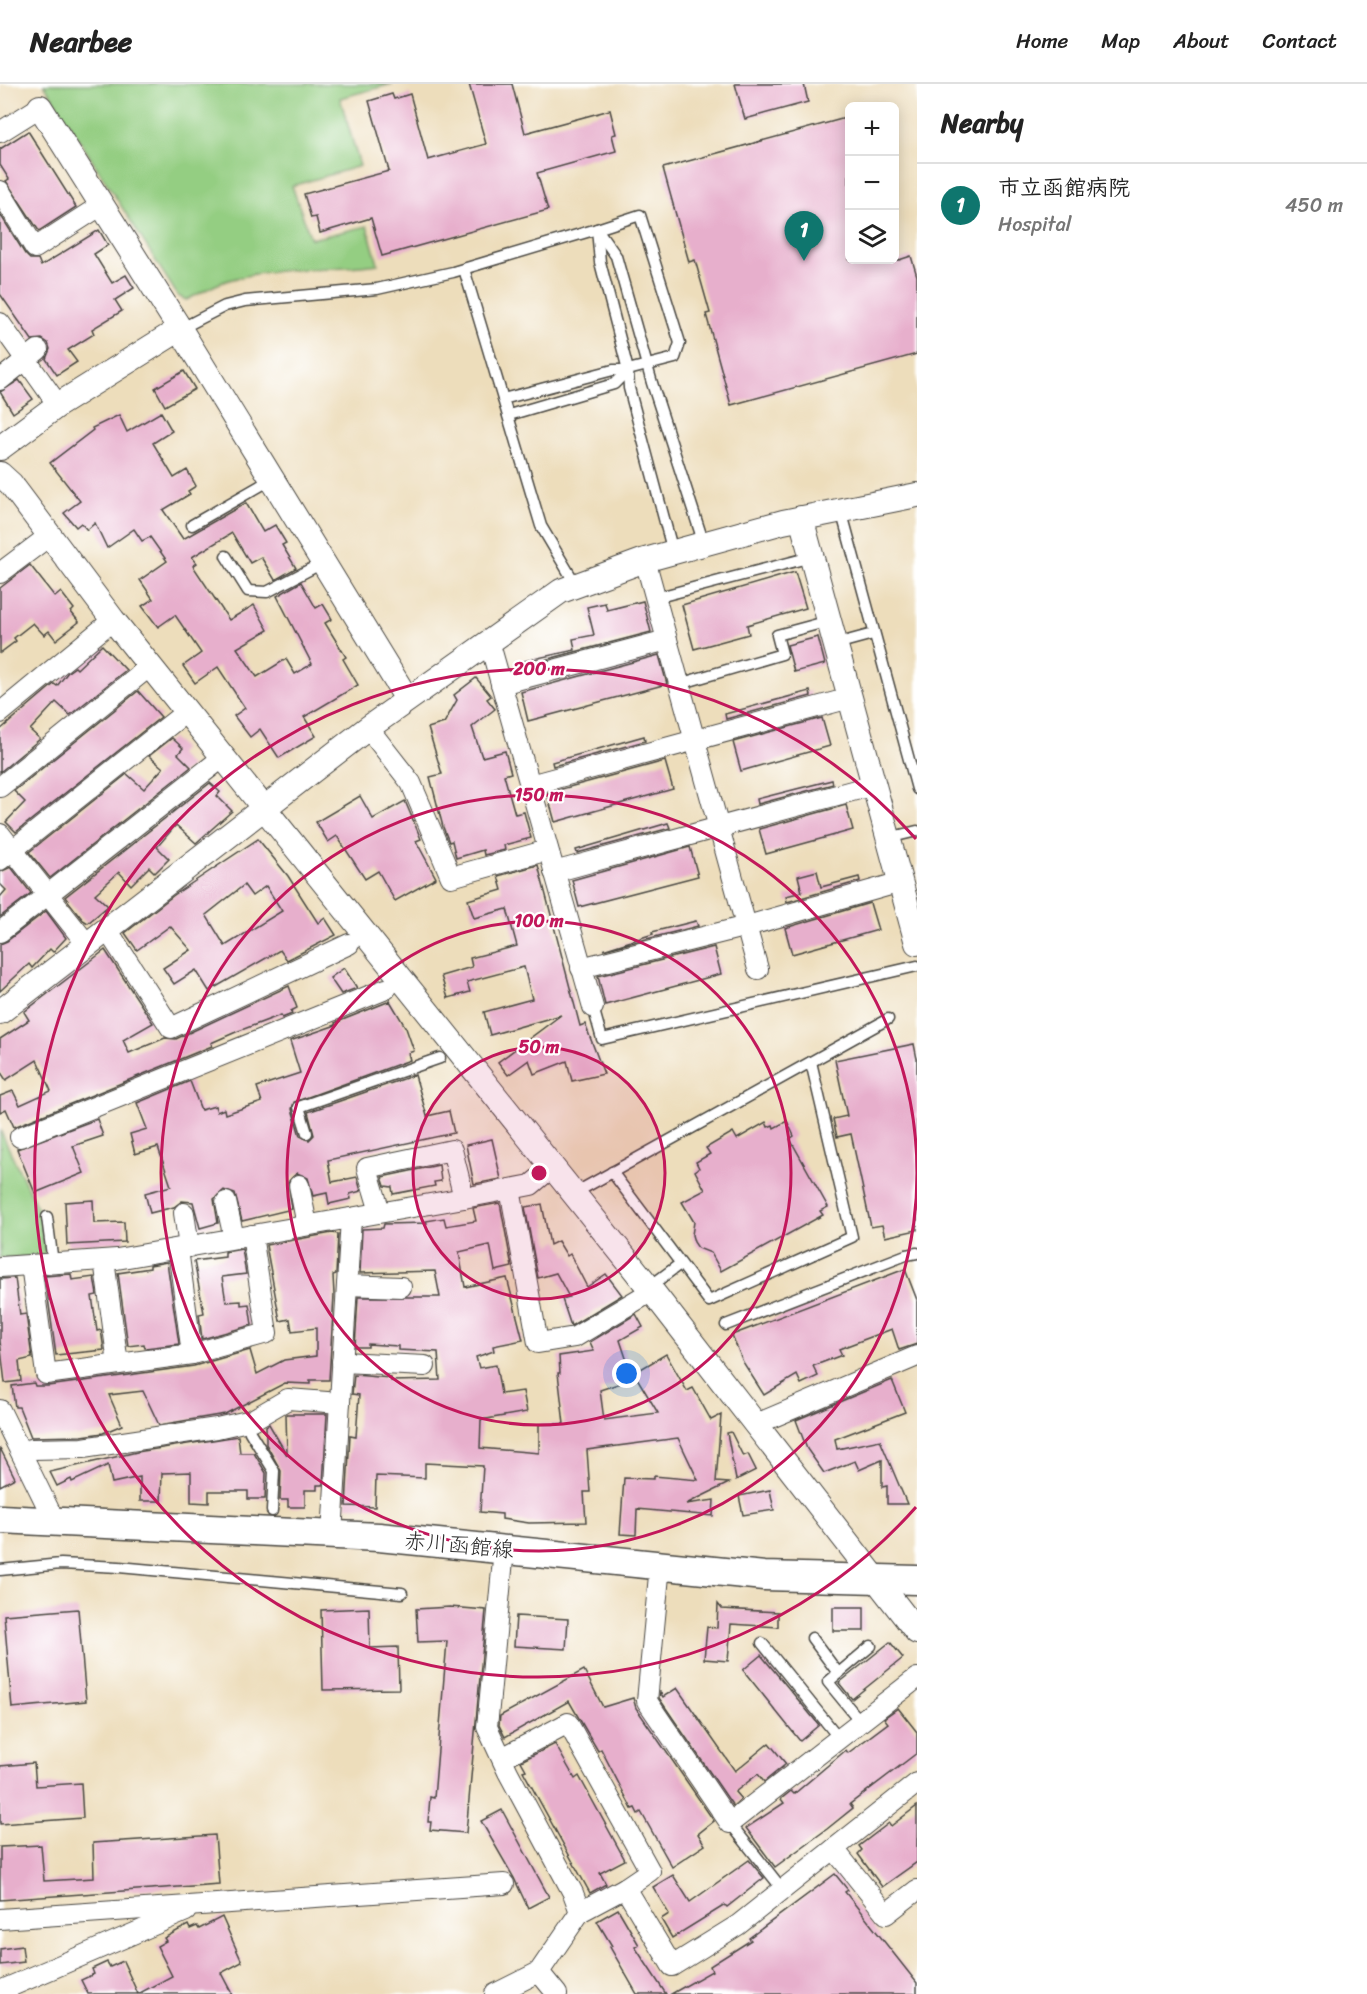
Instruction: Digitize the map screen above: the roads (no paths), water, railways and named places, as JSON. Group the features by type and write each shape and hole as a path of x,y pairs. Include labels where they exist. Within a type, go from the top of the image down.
{"main road":[{"name":"赤川函館線","path":"0,1520 332,1535 504,1549 764,1576 917,1580"}],"street":[{"path":"0,132 40,107 100,206 180,329 407,699"},
{"path":"0,191 35,248 100,206"},
{"path":"0,323 32,355 58,405"},
{"path":"0,448 58,405 180,329"},
{"path":"0,380 32,355"},
{"path":"0,474 11,484 113,620 222,758 265,808 650,1289 917,1632"},
{"path":"0,1012 86,943 368,728 561,591 645,560 674,552 801,518 917,495"},
{"path":"801,518 917,943"},
{"path":"0,573 49,536"},
{"path":"645,560 758,969"},
{"path":"0,713 113,620"},
{"path":"501,684 667,640"},
{"path":"489,641 592,1007"},
{"path":"0,787 150,666"},
{"path":"530,785 850,698"},
{"path":"6,855 186,712"},
{"path":"368,728 411,783 452,877 548,850"},
{"path":"0,932 222,758"},
{"path":"554,872 874,785"},
{"path":"0,834 6,855 48,895 86,943"},
{"path":"581,968 747,926 901,882"},
{"path":"106,928 171,1028 349,944"},
{"path":"20,1137 386,989"},
{"path":"380,1212 367,1168 452,1150 464,1198"},
{"path":"0,1267 104,1260 464,1198 531,1185 551,1168"},
{"path":"299,1185 307,1225"},
{"path":"510,1189 538,1342 575,1338 650,1289"},
{"path":"31,1265 46,1374 192,1354 267,1333 243,1236 226,1202"},
{"path":"184,1213 183,1248 192,1354"},
{"path":"332,1535 351,1218"},
{"path":"104,1260 118,1364"},
{"path":"347,1285 401,1287"},
{"path":"754,1425 917,1356"},
{"path":"342,1362 425,1366"},
{"path":"31,1449 83,1448 247,1421 288,1399 340,1403"},
{"path":"0,1410 55,1522"},
{"path":"504,1549 487,1727 573,1893 580,1912"},
{"path":"660,1565 647,1701 730,1823 917,1678"},
{"path":"495,1994 539,1971 580,1912 625,1888 650,1871 568,1723 502,1758"},
{"path":"625,1888 672,1966 738,1925 917,1783"},
{"path":"834,1849 886,1914 917,1890"},
{"path":"0,1919 504,1884"},
{"path":"0,1991 197,1906"},
{"path":"539,1971 557,1994"}],"lane":[{"path":"180,329 225,306 245,301 377,289 464,269 640,215 680,343 675,358 628,370 613,370 503,399"},
{"path":"597,229 616,256 647,364 704,544"},
{"path":"597,229 600,262 628,370 629,388 674,552"},
{"path":"464,269 541,526 576,585"},
{"path":"509,415 614,384 628,370"},
{"path":"192,525 272,478"},
{"path":"841,510 917,789"},
{"path":"226,556 248,591 267,592 324,562"},
{"path":"655,598 812,556"},
{"path":"679,684 782,654 777,635 829,621"},
{"path":"836,644 873,634"},
{"path":"888,838 917,831"},
{"path":"592,1007 602,1039 917,966"},
{"path":"573,1194 888,1019"},
{"path":"307,1133 299,1107 440,1058"},
{"path":"612,1172 709,1300 852,1237 811,1062"},
{"path":"47,1217 53,1263"},
{"path":"726,1325 906,1255 917,1253"},
{"path":"650,1289 680,1264"},
{"path":"247,1421 250,1432 274,1471 272,1512"},
{"path":"0,1570 61,1564 119,1567 402,1593"},
{"path":"812,1638 838,1673"},
{"path":"762,1643 839,1738"},
{"path":"860,1721 828,1682 871,1646"},
{"path":"730,1823 783,1890"}],"place":[{"name":"市立函館病院","path":"804,261"}]}
